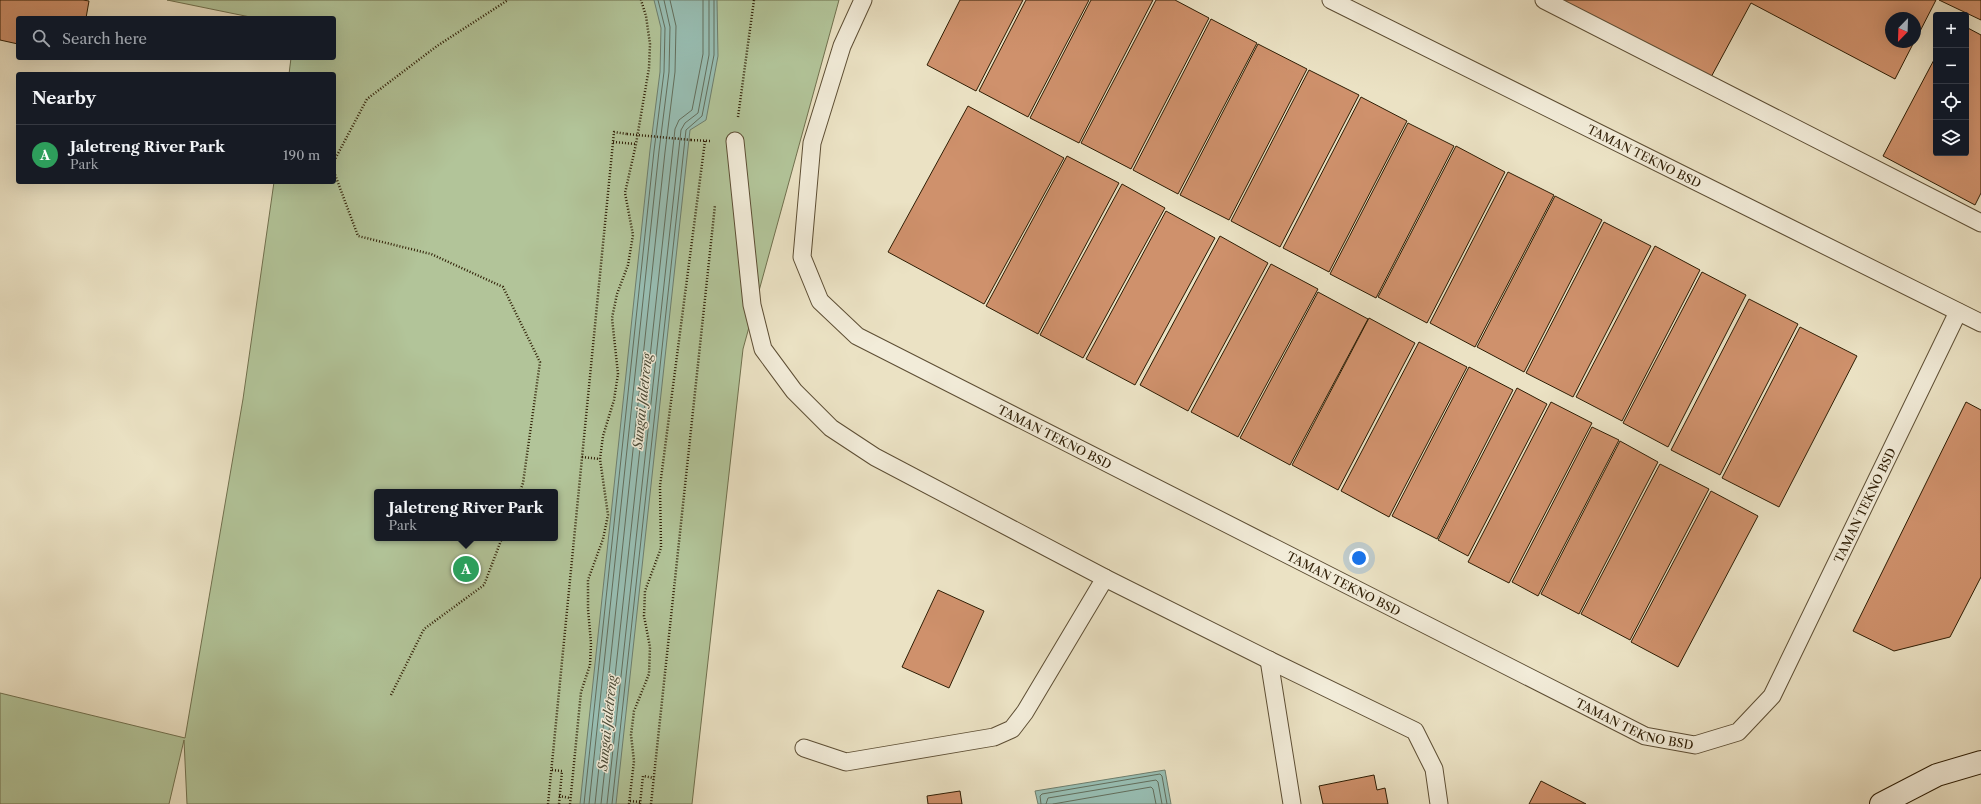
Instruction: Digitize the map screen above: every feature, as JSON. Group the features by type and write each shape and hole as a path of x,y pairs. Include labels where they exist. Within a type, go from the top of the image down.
{"main road":[{"path":"1881,804 1937,775 1981,762"}],"lane":[{"name":"TAMAN TEKNO BSD","path":"863,0 842,46 812,143 802,257 820,301 857,336 1645,736 1695,745 1738,732 1772,696 1958,312"},
{"name":"TAMAN TEKNO BSD","path":"1331,0 1981,323"},
{"path":"1544,0 1981,223"},
{"path":"735,141 752,305 763,349 794,391 831,428 875,457 1105,578 1269,660 1415,730 1434,769 1439,804"},
{"path":"804,748 846,762 994,737 1012,729 1025,712 1105,578"},
{"path":"1269,660 1292,804"}],"path":[{"path":"336,157 368,99 437,46 508,0"},
{"path":"570,804 581,692 590,665 591,643 588,609 588,580 603,539 608,515 600,459 603,436 614,400 618,374 612,318 617,294 628,265 633,235 625,193 636,144 649,68 650,44 646,16 641,0"},
{"path":"548,804 614,132 691,140 735,141 754,0"},
{"path":"654,778 643,776 640,803 629,802 634,761 631,735 634,711 649,674 650,646 644,616 645,591 661,548 660,486 705,141"},
{"path":"614,142 636,144"},
{"path":"336,177 358,236 431,254 503,287 540,362 521,489"},
{"path":"651,804 715,204"},
{"path":"582,457 600,459"},
{"path":"392,695 424,629 484,585 501,541"},
{"path":"552,770 562,771 559,804"},
{"path":"559,796 570,798"}],"green space":[{"path":"167,0 839,0 743,349 692,804 187,804 184,740 169,804 0,804 0,693 185,738 243,399 274,184 336,184 336,72 289,72 291,60 336,60 336,16 245,16"}],"water":[{"name":"Sungai Jaletreng","path":"654,0 717,0 718,56 706,120 690,130 616,804 580,804 650,150 660,72 661,28"},
{"path":"1165,770 1171,804 1038,804 1035,791"}],"building":[{"path":"0,0 89,1 86,16 16,16 16,44 0,40"},
{"path":"960,0 1023,0 976,91 927,65"},
{"path":"1026,0 1089,0 1028,117 979,91"},
{"path":"1091,0 1153,0 1079,143 1030,118"},
{"path":"1156,0 1175,0 1209,18 1131,169 1081,143"},
{"path":"1561,0 1936,0 1921,29 1921,12 1885,12 1885,48 1911,48 1895,79 1751,3 1710,79"},
{"path":"1939,0 1981,0 1981,20 1969,14 1969,12 1964,12"},
{"path":"1211,19 1257,43 1178,194 1133,170"},
{"path":"1969,29 1981,35 1981,193 1975,205 1883,156 1933,62 1933,156 1969,156"},
{"path":"1258,44 1307,69 1229,220 1180,195"},
{"path":"1309,70 1359,95 1280,247 1231,221"},
{"path":"1361,97 1407,121 1329,272 1283,248"},
{"path":"968,106 1064,158 984,304 888,252"},
{"path":"1408,123 1454,146 1376,298 1330,274"},
{"path":"1456,146 1505,172 1427,323 1378,297"},
{"path":"1067,156 1119,183 1038,334 986,306"},
{"path":"1508,172 1554,195 1475,347 1430,323"},
{"path":"1122,184 1165,208 1083,358 1040,335"},
{"path":"1555,196 1602,220 1524,372 1477,347"},
{"path":"1166,211 1215,238 1135,385 1086,359"},
{"path":"1604,222 1651,246 1573,397 1526,373"},
{"path":"1220,236 1268,263 1188,411 1140,385"},
{"path":"1655,246 1700,270 1622,421 1576,397"},
{"path":"1271,264 1318,289 1238,437 1191,412"},
{"path":"1702,272 1746,295 1668,447 1623,423"},
{"path":"1318,292 1368,319 1290,465 1240,438"},
{"path":"1749,299 1798,324 1720,475 1671,450"},
{"path":"1369,318 1415,343 1338,490 1292,465"},
{"path":"1800,327 1857,356 1779,507 1722,478"},
{"path":"1419,342 1467,367 1389,517 1341,491"},
{"path":"1469,367 1513,390 1437,539 1392,516"},
{"path":"1517,388 1547,404 1468,556 1438,540"},
{"path":"1551,402 1592,423 1509,583 1468,562"},
{"path":"1966,402 1981,410 1981,577 1950,637 1894,651 1853,631"},
{"path":"1592,427 1619,440 1538,596 1512,582"},
{"path":"1620,441 1658,462 1579,614 1541,594"},
{"path":"1660,464 1709,489 1630,640 1581,614"},
{"path":"1711,491 1758,516 1678,667 1631,642"},
{"path":"938,590 984,611 949,688 902,667"},
{"path":"1374,775 1377,790 1385,788 1388,804 1323,804 1319,786"},
{"path":"1541,781 1586,804 1529,804"},
{"path":"960,791 962,804 928,804 927,796"}],"place":[{"name":"Jaletreng River Park","path":"466,569"}]}
